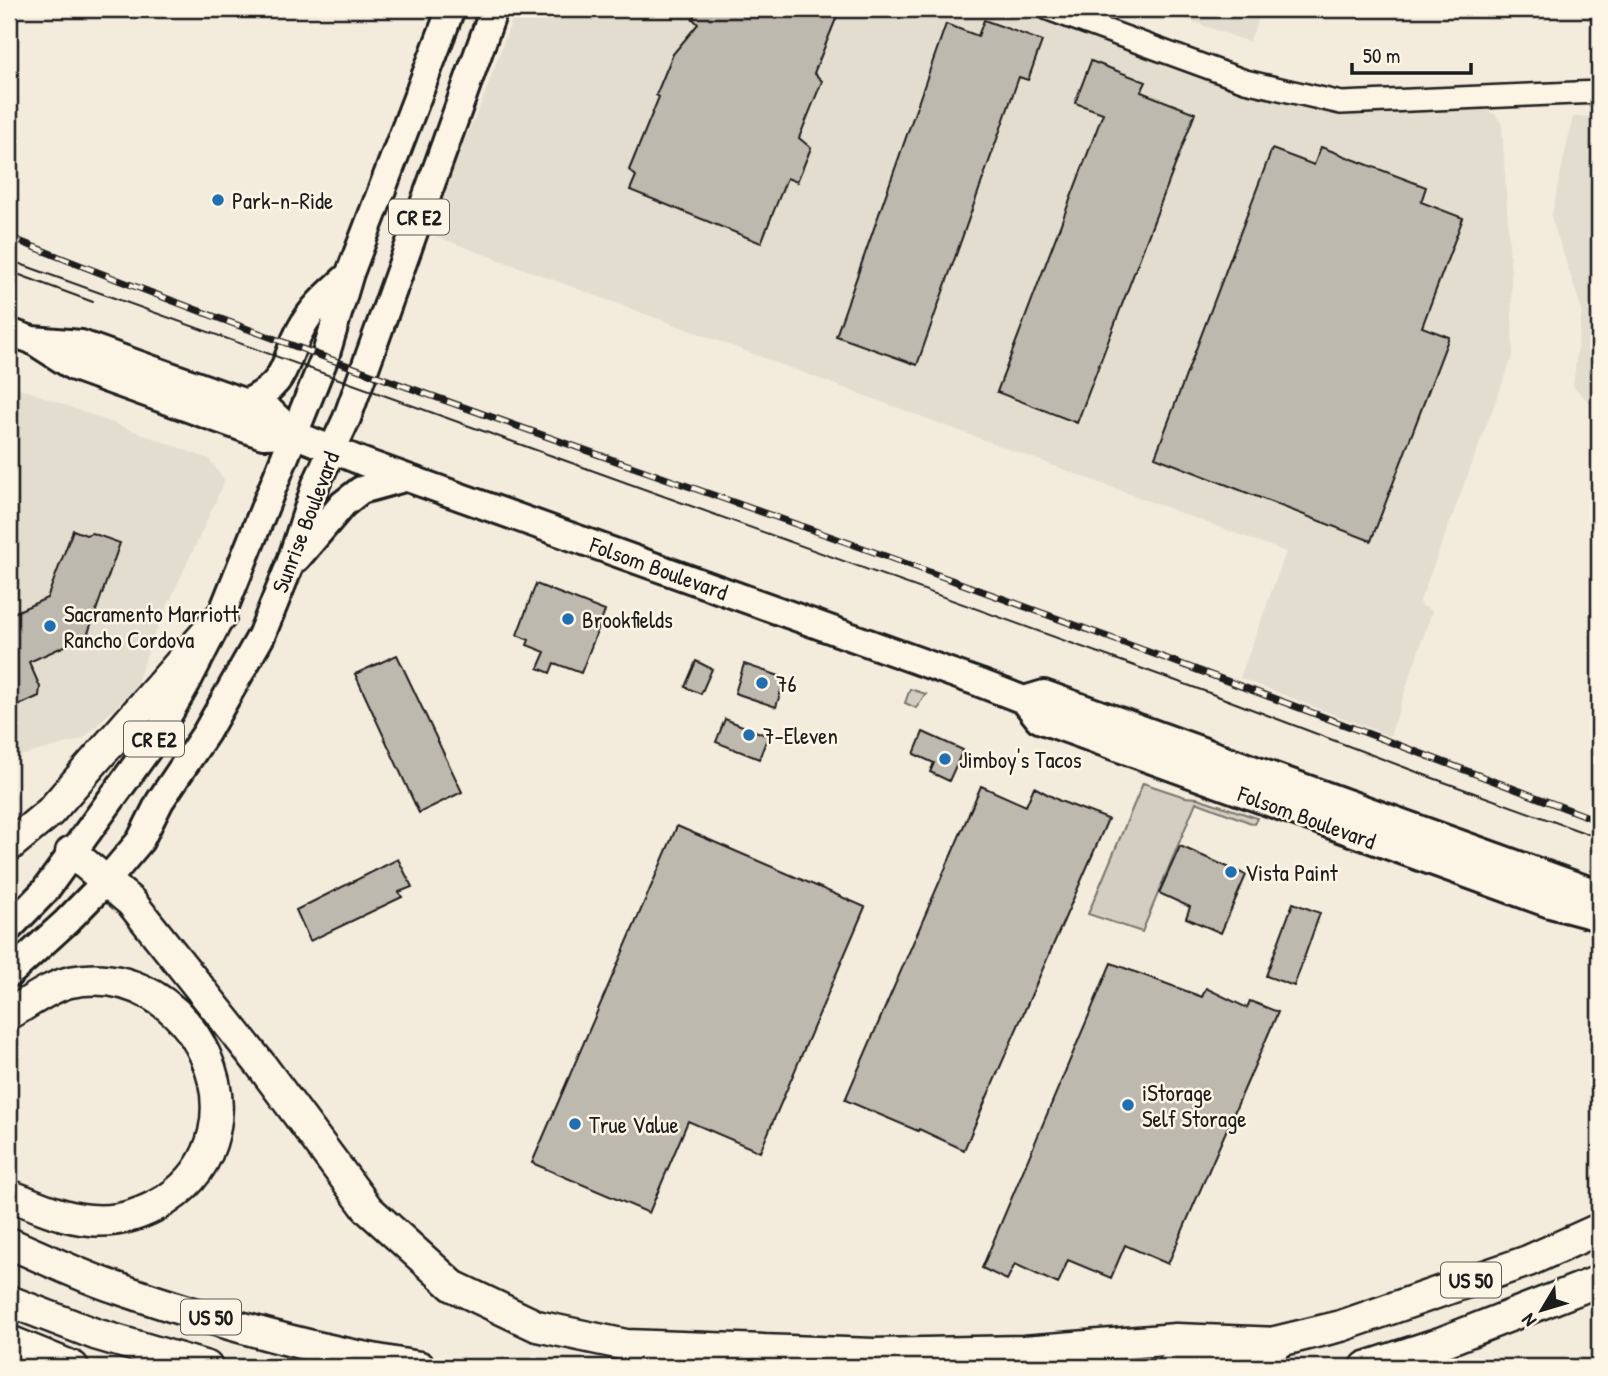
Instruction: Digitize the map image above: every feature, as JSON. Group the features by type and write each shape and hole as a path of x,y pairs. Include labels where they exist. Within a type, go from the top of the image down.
{"highway":[{"path":"9,846 50,812 221,616"},
{"path":"71,852 131,902 191,974 369,1209 453,1286 537,1326 626,1345 874,1354 1024,1351 1176,1339 1279,1343"},
{"path":"9,1014 68,983 110,981 149,993 183,1018 198,1038 214,1077 216,1102 210,1143 200,1164 173,1195 153,1208 115,1220 90,1220 67,1216 9,1195"},
{"name":"US 50","path":"1173,1367 1341,1326 1528,1261 1599,1228"},
{"name":"US 50","path":"9,1243 115,1287 275,1337 371,1360 420,1367"},
{"name":"US 50","path":"1366,1367 1440,1343 1599,1281"},
{"name":"US 50","path":"9,1301 95,1334 207,1367"},
{"path":"9,1341 73,1367"}],"main road":[{"name":"Sunrise Boulevard","path":"9,928 44,892 152,743 221,616 325,356 351,273 451,9"},
{"name":"Sunrise Boulevard","path":"9,974 66,922 140,841 160,801 206,733 261,636 289,567 316,484 364,371 494,9"},
{"path":"246,402 266,393 279,380 301,327 316,305 351,273"},
{"name":"Folsom Boulevard","path":"21,336 74,367 175,404 263,435 294,434"},
{"name":"Folsom Boulevard","path":"21,336 81,344 246,402 270,411 294,434 404,478 693,579 1024,700 1039,719 1278,807 1293,799 1314,812 1550,904 1599,918"},
{"path":"289,567 343,505 361,490 404,478"},
{"name":"Folsom Boulevard","path":"1024,700 1044,694 1599,894"},
{"path":"1314,812 1355,820 1379,816"}],"street":[{"path":"1048,9 1245,81 1341,103 1599,92"}],"shaded area":[{"path":"516,9 1026,9 1238,85 1373,110 1482,108 1495,114 1502,124 1513,355 1419,604 1432,611 1390,736 1240,678 1286,552 427,233 453,164 481,104"},
{"path":"1158,9 1263,9 1249,42"},
{"path":"1599,116 1599,412 1573,386 1582,310 1551,217 1573,117"},
{"path":"9,384 209,459 225,481 154,635 135,688 83,739 9,759"},
{"path":"910,689 926,694 916,708 905,703"},
{"path":"1143,783 1257,818 1254,824 1196,802 1142,932 1088,914"}],"building":[{"path":"697,9 840,9 814,73 822,81 799,138 811,148 797,182 787,178 761,243 630,190 636,176 629,170 659,97 656,95 673,54 698,24 693,19"},
{"path":"984,20 1042,41 1028,80 1019,77 917,365 836,336 946,24 978,36"},
{"path":"1091,61 1146,82 1141,92 1195,113 1077,423 997,392 1103,113 1075,103"},
{"path":"1321,147 1426,187 1421,202 1463,218 1422,327 1449,337 1371,541 1155,457 1272,149 1314,165"},
{"name":"Sacramento Marriott Rancho Cordova","path":"73,530 86,535 92,533 120,543 87,636 29,662 40,687 39,696 9,710 9,615 47,598"},
{"path":"536,584 605,611 581,673 554,663 550,673 538,668 545,652 527,645 529,640 517,635"},
{"path":"397,655 462,792 419,813 355,674"},
{"path":"696,661 712,669 701,694 685,687"},
{"path":"744,664 785,678 776,707 735,693"},
{"path":"725,719 768,736 759,759 716,742"},
{"path":"923,732 963,750 949,781 930,772 934,763 914,754"},
{"path":"981,786 1026,806 1034,787 1060,801 1108,819 964,1150 845,1100"},
{"path":"677,826 865,907 760,1152 688,1121 649,1213 532,1163"},
{"path":"1180,846 1246,875 1221,933 1186,918 1190,907 1159,893"},
{"path":"398,859 412,887 399,892 402,897 310,941 296,910"},
{"path":"1293,903 1320,913 1294,986 1266,976"},
{"path":"1111,963 1202,997 1206,988 1247,1008 1250,1001 1278,1012 1168,1264 1125,1245 1111,1278 1068,1260 1058,1284 1015,1264 1007,1280 982,1268"}],"tram line":[{"path":"9,260 1204,691 1599,838"},
{"path":"9,271 93,302"}],"railway":[{"path":"9,237 217,318 1037,611 1599,821"}],"place":[{"name":"Park-n-Ride","path":"218,200"},
{"name":"Brookfields","path":"568,619"},
{"name":"Sacramento Marriott Rancho Cordova","path":"50,626"},
{"name":"76","path":"762,683"},
{"name":"7-Eleven","path":"749,735"},
{"name":"Jimboy's Tacos","path":"945,759"},
{"name":"Vista Paint","path":"1231,872"},
{"name":"iStorage Self Storage","path":"1128,1105"},
{"name":"True Value","path":"575,1124"}]}
